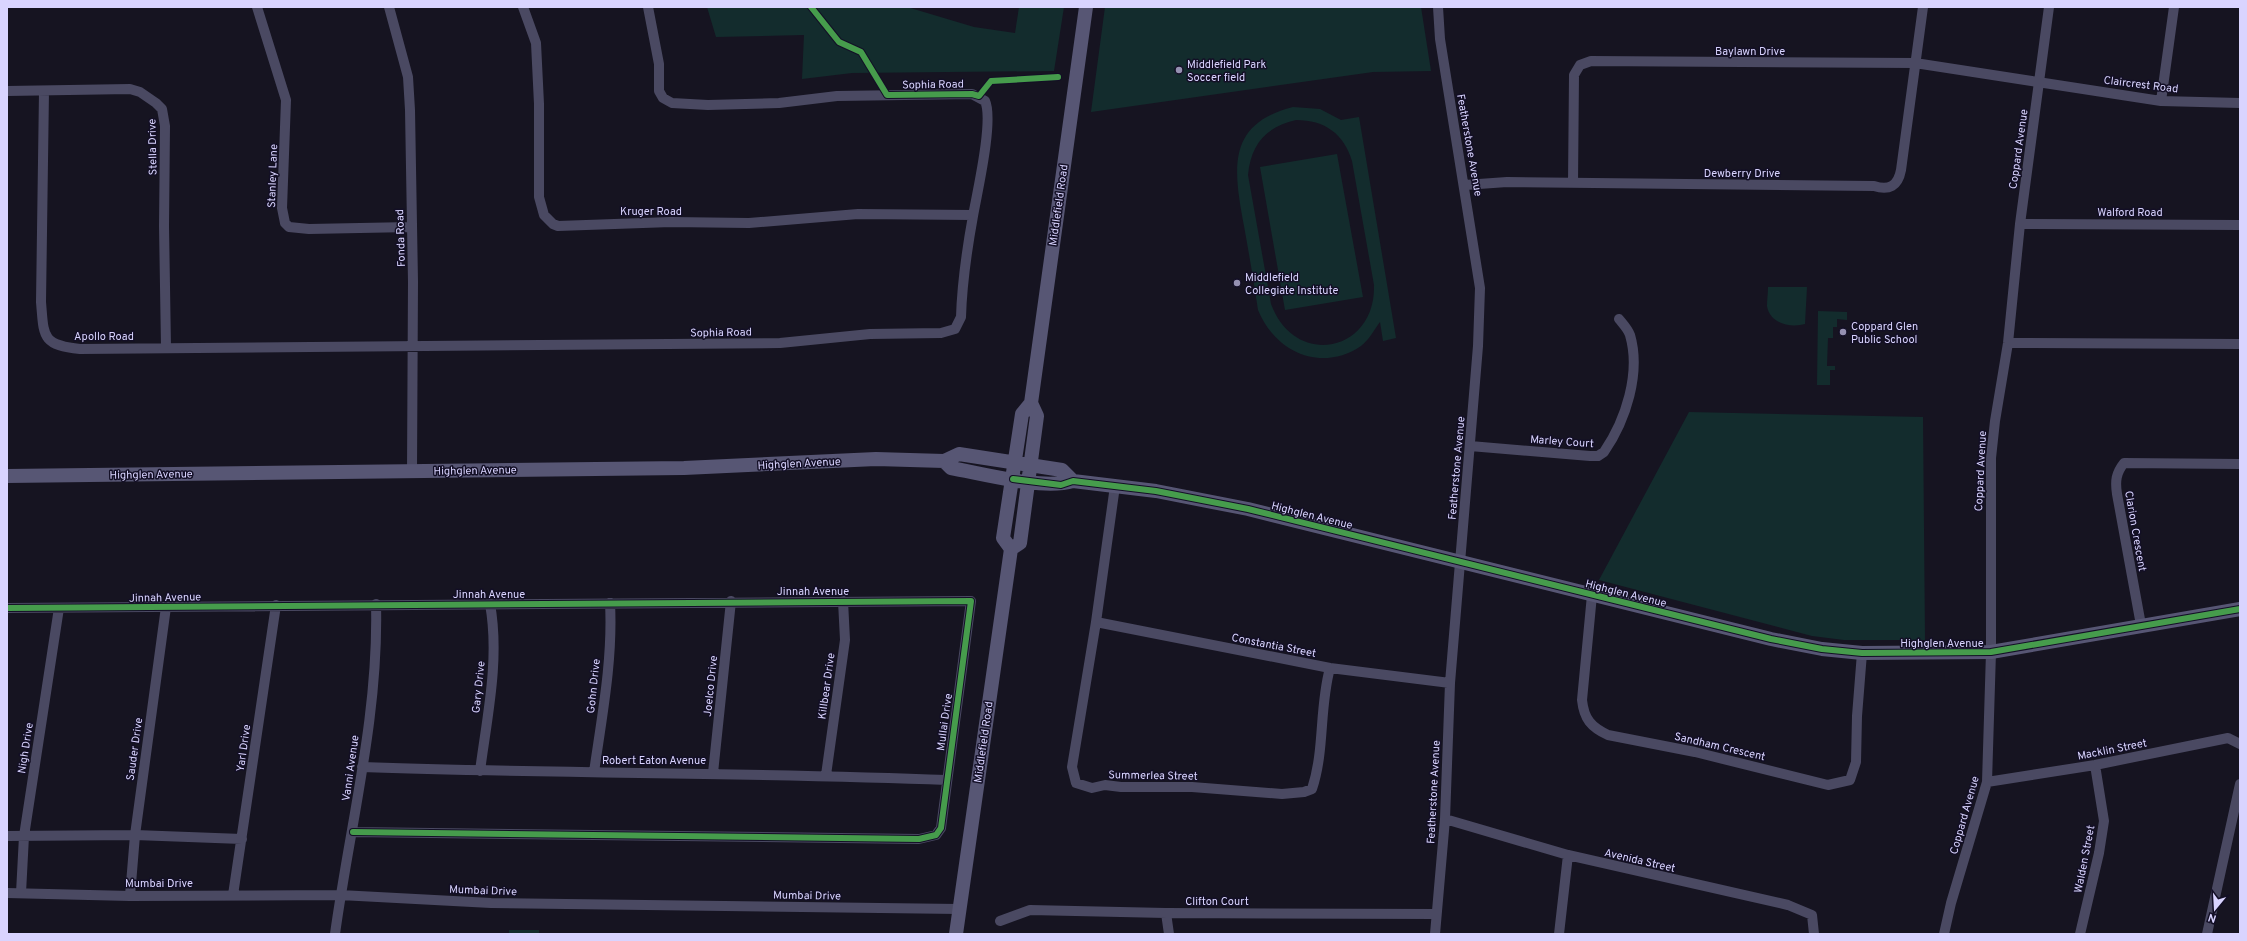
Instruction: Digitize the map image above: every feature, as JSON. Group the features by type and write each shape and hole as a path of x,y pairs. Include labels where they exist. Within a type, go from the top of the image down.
{"street":[{"name":"Stanley Lane","path":"257,7 286,100 282,208 285,222 289,227 309,229 411,227"},
{"name":"Fonda Road","path":"389,7 408,77 410,110 412,470"},
{"name":"Kruger Road","path":"523,7 536,43 539,104 539,198 544,215 553,224 558,226 671,222 749,223 858,214 973,215"},
{"name":"Sophia Road","path":"412,345 764,343 870,334 948,332 955,329 960,317 987,121 987,105 979,96 972,94 852,95 779,103 672,103 662,98 659,90 659,64 648,7"},
{"name":"Middlefield Road","path":"956,934 1011,550 1003,538 1016,462 1022,414 1031,403 1086,7"},
{"name":"Featherstone Avenue","path":"1435,934 1445,819 1450,683 1478,346 1480,288 1465,185 1440,39 1438,7"},
{"path":"1915,63 1923,7"},
{"name":"Coppard Avenue","path":"1944,934 1951,902 1987,782 1991,652 1991,458 1998,398 2008,343 2020,224 2049,7"},
{"path":"2161,101 2174,7"},
{"name":"Baylawn Drive","path":"1573,183 1574,75 1580,65 1591,61 1915,63 2039,82"},
{"name":"Dewberry Drive","path":"1465,185 1499,182 1874,186 1882,188 1893,186 1899,180 1901,170 1915,63"},
{"name":"Claircrest Road","path":"2039,82 2161,101 2240,103"},
{"name":"Stella Drive","path":"7,91 130,89 149,97 162,109 165,126 164,226 166,347"},
{"name":"Apollo Road","path":"44,91 41,302 43,330 48,339 61,347 80,349 166,347 242,349 412,345"},
{"name":"Walford Road","path":"2020,224 2240,225"},
{"name":"Marley Court","path":"1470,446 1590,456 1598,456 1604,452 1622,417 1633,381 1630,333 1619,319"},
{"path":"2008,343 2240,344"},
{"name":"Middlefield Road","path":"1011,550 1020,543 1031,464 1037,416 1031,403"},
{"name":"Highglen Avenue","path":"7,476 412,470 684,468 876,459 944,461 959,454 1062,470 1074,481"},
{"name":"Highglen Avenue","path":"944,461 951,468 1013,479 1061,485 1074,481 1156,491 1248,509 1772,639 1822,649 1862,654 1991,652 2240,609"},
{"name":"Clarion Crescent","path":"2141,625 2115,480 2119,470 2124,463 2240,464"},
{"name":"Summerlea Street","path":"1115,486 1096,622 1072,767 1076,782 1092,788 1105,784 1121,787 1192,787 1282,794 1304,792 1312,789 1320,761 1322,716 1330,668"},
{"name":"Sandham Crescent","path":"1592,595 1582,700 1585,717 1596,730 1608,735 1702,754 1828,785 1850,780 1856,762 1857,716 1862,654"},
{"name":"Killbear Drive","path":"826,775 845,640 843,601"},
{"name":"Jinnah Avenue","path":"7,608 166,607 276,604 971,601"},
{"name":"Mullai Drive","path":"353,832 911,839 936,835 941,828 971,601"},
{"name":"Joelco Drive","path":"713,773 731,602"},
{"name":"Gohn Drive","path":"594,772 607,677 611,624 610,603"},
{"name":"Yarl Drive","path":"233,895 276,604"},
{"name":"Vanni Avenue","path":"335,934 340,895 353,832 377,648 376,604"},
{"name":"Gary Drive","path":"480,772 493,668 493,619 490,604"},
{"name":"Sauder Drive","path":"130,896 134,836 166,607"},
{"name":"Nigh Drive","path":"21,893 24,836 59,608"},
{"name":"Constantia Street","path":"1096,622 1330,668 1450,683"},
{"name":"Macklin Street","path":"1987,782 2095,765 2228,738 2240,744"},
{"name":"Walden Street","path":"2080,934 2099,853 2104,821 2095,765"},
{"name":"Robert Eaton Avenue","path":"362,767 480,772 713,773 826,775 947,780"},
{"path":"2207,934 2240,784"},
{"name":"Avenida Street","path":"1445,819 1568,855 1788,905 1812,915 1814,934"},
{"path":"7,836 134,836 242,839"},
{"path":"1559,934 1568,855"},
{"name":"Mumbai Drive","path":"7,893 130,896 340,895 491,902 959,909"},
{"name":"Clifton Court","path":"1000,921 1030,910 1166,913 1436,914"},
{"path":"1166,913 1169,934"}],"green space":[{"path":"707,7 907,7 974,27 1015,33 1019,7 1064,7 1054,71 852,73 802,79 804,35 716,37"},
{"path":"1105,7 1421,7 1431,71 1373,72 1091,112"},
{"path":"1293,107 1320,109 1341,120 1359,117 1396,338 1383,341 1380,322 1369,338 1361,346 1346,354 1330,358 1315,358 1301,354 1288,347 1276,337 1266,325 1258,310 1240,206 1237,169 1239,152 1245,138 1255,125 1271,115","holes":["1296,120 1316,123 1332,130 1344,143 1348,151 1352,161 1374,285 1371,308 1362,325 1349,338 1332,344 1315,344 1298,338 1282,325 1271,304 1248,175 1253,154 1262,138 1268,132 1285,123"]},
{"path":"1337,154 1363,297 1285,310 1260,167"},
{"path":"1768,287 1807,287 1805,324 1788,325 1777,321 1772,317 1767,306"},
{"path":"1818,311 1847,312 1847,320 1837,319 1837,327 1833,327 1833,338 1828,338 1827,366 1835,366 1835,370 1830,370 1830,385 1817,385"},
{"path":"1689,412 1923,417 1925,640 1844,640 1812,636 1599,580"},
{"path":"509,930 539,930 539,934 509,934"}],"cycle path":[{"path":"811,7 839,42 861,52 887,95 972,94 979,96 991,81 1058,77"},
{"path":"1013,479 1061,485 1073,481 1156,491 1248,509 1771,639 1822,649 1862,653 1991,652 2240,609"},
{"path":"7,608 971,601 941,828 936,835 919,839 353,832"}],"place":[{"name":"Middlefield Park Soccer field","path":"1179,70"},
{"name":"Middlefield Collegiate Institute","path":"1237,283"},
{"name":"Coppard Glen Public School","path":"1843,332"}]}
